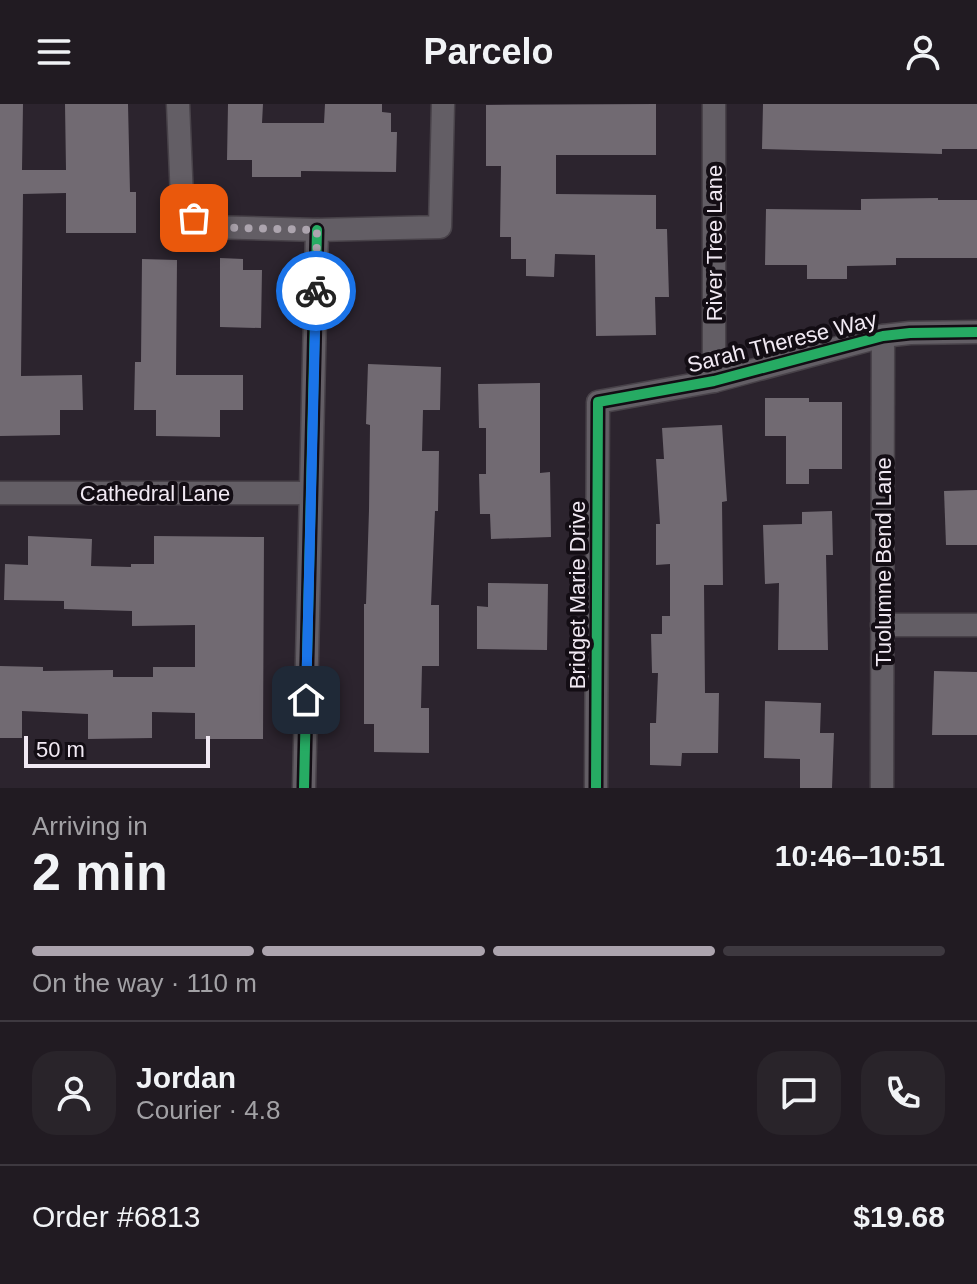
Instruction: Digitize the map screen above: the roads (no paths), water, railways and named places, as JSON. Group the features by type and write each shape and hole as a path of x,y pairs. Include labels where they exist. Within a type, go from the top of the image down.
{"street":[{"path":"178,104 182,199 194,218 206,227 317,230 440,227 443,104"},
{"name":"River Tree Lane","path":"714,104 714,381"},
{"path":"304,788 317,230"},
{"name":"Sarah Therese Way","path":"598,402 714,381 883,336 977,332"},
{"name":"Tuolumne Bend Lane","path":"882,788 883,336"},
{"name":"Bridget Marie Drive","path":"596,788 598,402"},
{"name":"Cathedral Lane","path":"0,493 310,493"},
{"path":"882,625 977,625"}]}
